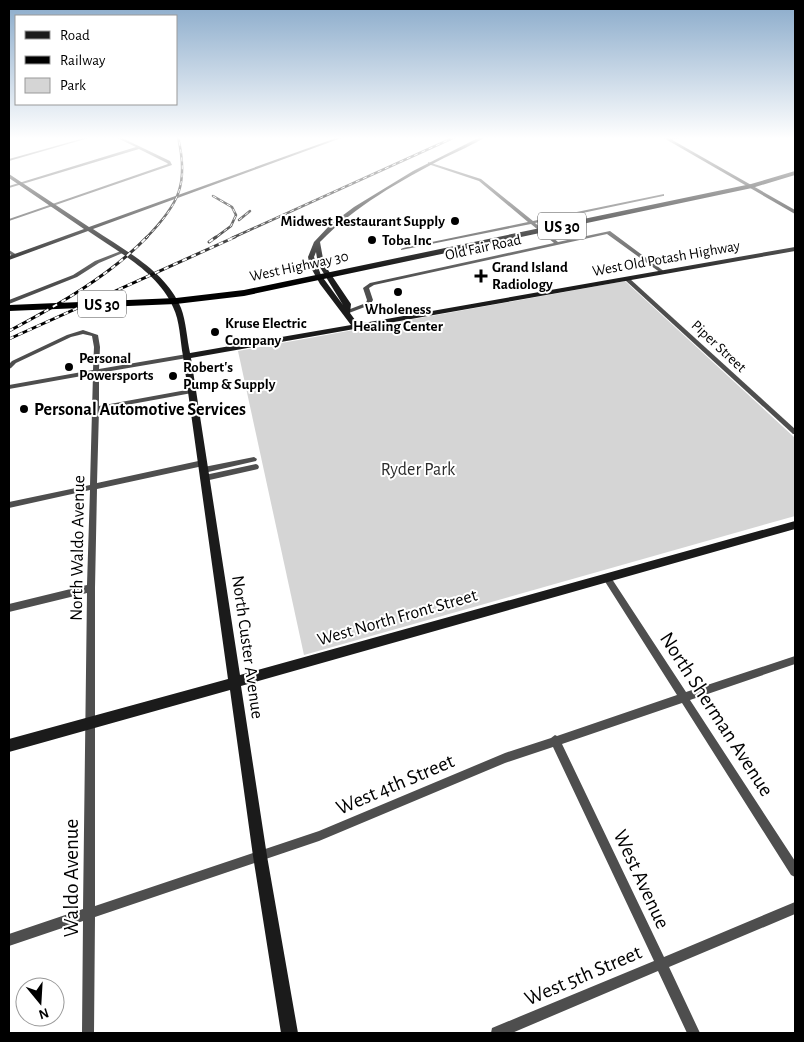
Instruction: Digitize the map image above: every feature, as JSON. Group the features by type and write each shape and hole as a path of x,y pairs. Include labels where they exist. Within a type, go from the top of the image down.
{"highway":[{"name":"West Highway 30","path":"752,188 759,186"},
{"name":"West Highway 30","path":"9,312 249,298 326,279 763,186"},
{"name":"West Highway 30","path":"9,308 194,302"}],"street":[{"name":"North Custer Avenue","path":"23,186 153,274 166,288 178,309 188,356 260,856 289,1033"},
{"path":"9,220 112,186"},
{"path":"9,251 12,257 207,186"},
{"path":"356,326 347,312 347,304 311,257 313,248 327,232 362,205 393,186"},
{"path":"487,186 558,243"},
{"path":"748,186 795,212"},
{"path":"752,188 795,217"},
{"path":"403,249 663,195"},
{"name":"Old Fair Road","path":"347,312 368,304 370,300 366,289 372,284 608,232 663,272"},
{"name":"West Old Potash Highway","path":"188,356 795,250"},
{"path":"9,302 75,276 97,262 123,252"},
{"name":"Piper Street","path":"627,279 795,432"},
{"path":"10,367 14,362 69,336 83,332 95,335 97,346 96,372"},
{"path":"9,387 188,356"},
{"name":"North Waldo Avenue","path":"91,723 91,588 96,372"},
{"path":"95,409 192,391"},
{"path":"9,506 93,487 255,462"},
{"name":"West North Front Street","path":"9,746 795,525"},
{"name":"North Sherman Avenue","path":"606,578 795,871"},
{"path":"9,608 91,588"},
{"name":"West 4th Street","path":"9,940 347,826 468,772 555,740 795,660"},
{"name":"Waldo Avenue","path":"88,1033 91,723"},
{"name":"West Avenue","path":"555,740 694,1033"},
{"name":"West 5th Street","path":"496,1033 795,908"}],"green space":[{"name":"Ryder Park","path":"625,281 795,438 795,516 304,655 238,351"}],"railway":[{"path":"146,238 174,203 180,186"},
{"path":"232,238 348,186"},
{"path":"213,196 232,207 236,215 231,226 215,238"},
{"path":"239,220 250,211"},
{"path":"209,242 216,237"},
{"path":"9,339 235,237"},
{"path":"9,331 82,289 116,265 146,238"}],"place":[{"name":"Midwest Restaurant Supply","path":"455,221"},
{"name":"Toba Inc","path":"372,240"},
{"name":"Grand Island Radiology","path":"481,276"},
{"name":"Wholeness Healing Center","path":"398,292"},
{"name":"Kruse Electric Company","path":"215,332"},
{"name":"Personal Powersports","path":"69,367"},
{"name":"Robert's Pump & Supply","path":"173,376"},
{"name":"Personal Automotive Services","path":"24,409"}]}
